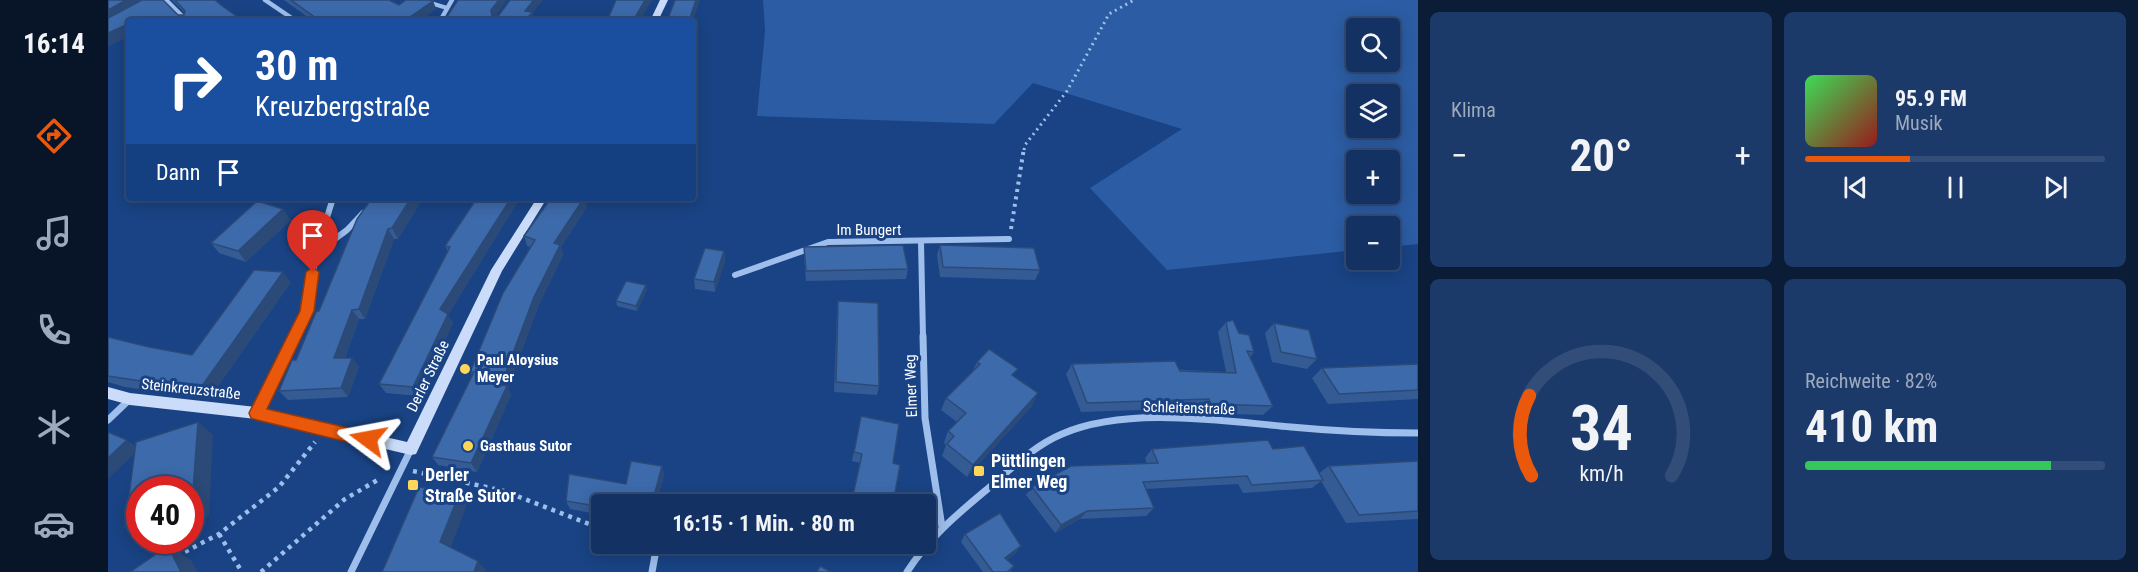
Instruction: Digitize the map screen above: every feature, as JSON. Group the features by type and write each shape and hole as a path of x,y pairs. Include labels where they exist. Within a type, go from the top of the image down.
{"street":[{"path":"166,0 184,18"},
{"path":"265,0 292,18"},
{"path":"442,18 452,0"},
{"path":"655,18 664,0"},
{"path":"257,413 307,311 316,253 332,201"},
{"name":"Derler Straße","path":"351,572 497,270 540,201"},
{"path":"316,253 347,230 368,205"},
{"name":"Im Bungert","path":"735,275 828,242 1009,239"},
{"name":"Elmer Weg","path":"921,242 925,418 942,527"},
{"name":"Steinkreuzstraße","path":"108,393 130,399 257,413 411,449"},
{"path":"108,420 130,399"},
{"name":"Schleitenstraße","path":"907,572 918,553 942,527 991,485 1059,435 1092,424 1150,418 1379,434 1418,433"},
{"path":"652,572 655,554"}],"lane":[{"path":"422,0 447,8"}],"path":[{"path":"1009,239 1025,145 1067,91 1109,14 1134,0"},
{"path":"172,558 219,534 279,487 325,429"},
{"path":"401,469 504,490 591,525"},
{"path":"261,572 345,499 362,488"},
{"path":"219,534 242,572"}],"shaded area":[{"path":"763,0 1418,0 1418,244 1400,246 1400,216 1346,216 1346,251 1167,270 1090,188 1182,129 1033,83 994,124 757,116 765,31"}],"building":[{"path":"108,0 126,0 108,10"},
{"path":"142,0 163,0 178,15 184,15 185,11 175,0 215,0 239,18 126,18 126,25 108,33 108,18"},
{"path":"291,0 389,0 399,5 406,0 433,1 408,18 316,18"},
{"path":"458,0 499,0 491,10 492,16 499,15 510,0 534,0 525,11 533,12 527,18 446,18"},
{"path":"616,0 645,0 635,18 608,18"},
{"path":"675,0 696,0 690,18 668,18"},
{"path":"257,201 283,209 238,251 211,243"},
{"path":"370,201 409,201 392,228 388,229 359,309 352,310 334,358 352,358 341,388 279,391 292,360 296,360 316,312 319,311 357,219"},
{"path":"475,201 509,201 440,309 448,314 413,387 379,384 450,247 445,246"},
{"path":"549,201 582,201 554,243 560,245 534,297 501,385 507,386 471,463 432,457 474,372 470,372 503,293 535,240 524,236"},
{"path":"903,245 908,269 806,271 804,247"},
{"path":"940,245 1034,248 1040,270 943,267"},
{"path":"705,248 724,251 714,282 694,279"},
{"path":"254,270 283,272 199,390 108,376 108,337 192,355"},
{"path":"626,281 646,285 636,306 616,301"},
{"path":"838,301 878,303 879,386 836,382"},
{"path":"1233,320 1239,333 1249,335 1254,352 1247,351 1273,406 1211,404 1209,399 1087,403 1072,364 1175,361 1180,371 1236,373 1226,322"},
{"path":"1274,323 1309,330 1317,359 1281,352"},
{"path":"989,349 1018,369 1012,375 1038,393 973,465 947,444 954,436 948,431 966,413 946,398 980,364 977,362"},
{"path":"1418,364 1418,390 1339,394 1322,368"},
{"path":"861,416 899,424 893,463 900,465 895,494 853,494 862,454 854,452"},
{"path":"198,422 194,476 132,476 136,442"},
{"path":"108,432 127,440 108,458"},
{"path":"1268,440 1273,449 1304,446 1323,480 1252,485 1247,476 1143,482 1154,508 1087,511 1061,525 1032,487 1071,466 1158,463 1152,449"},
{"path":"631,461 662,466 655,494 591,494 591,505 566,501 569,474 626,484"},
{"path":"1418,461 1418,511 1359,515 1329,466"},
{"path":"419,487 460,492 440,542 478,561 474,572 382,572"},
{"path":"1000,513 1021,546 1005,558 1014,566 1007,572 993,572 965,534"},
{"path":"156,554 172,554 181,572 130,572"},
{"path":"820,566 831,572 817,572"}],"place":[{"name":"Paul Aloysius Meyer","path":"465,369"},
{"name":"Gasthaus Sutor","path":"468,446"},
{"name":"Püttlingen Elmer Weg","path":"979,471"},
{"name":"Derler Straße Sutor","path":"413,485"}],"route":[{"path":"313,272 307,311 257,413 368,439"}]}
